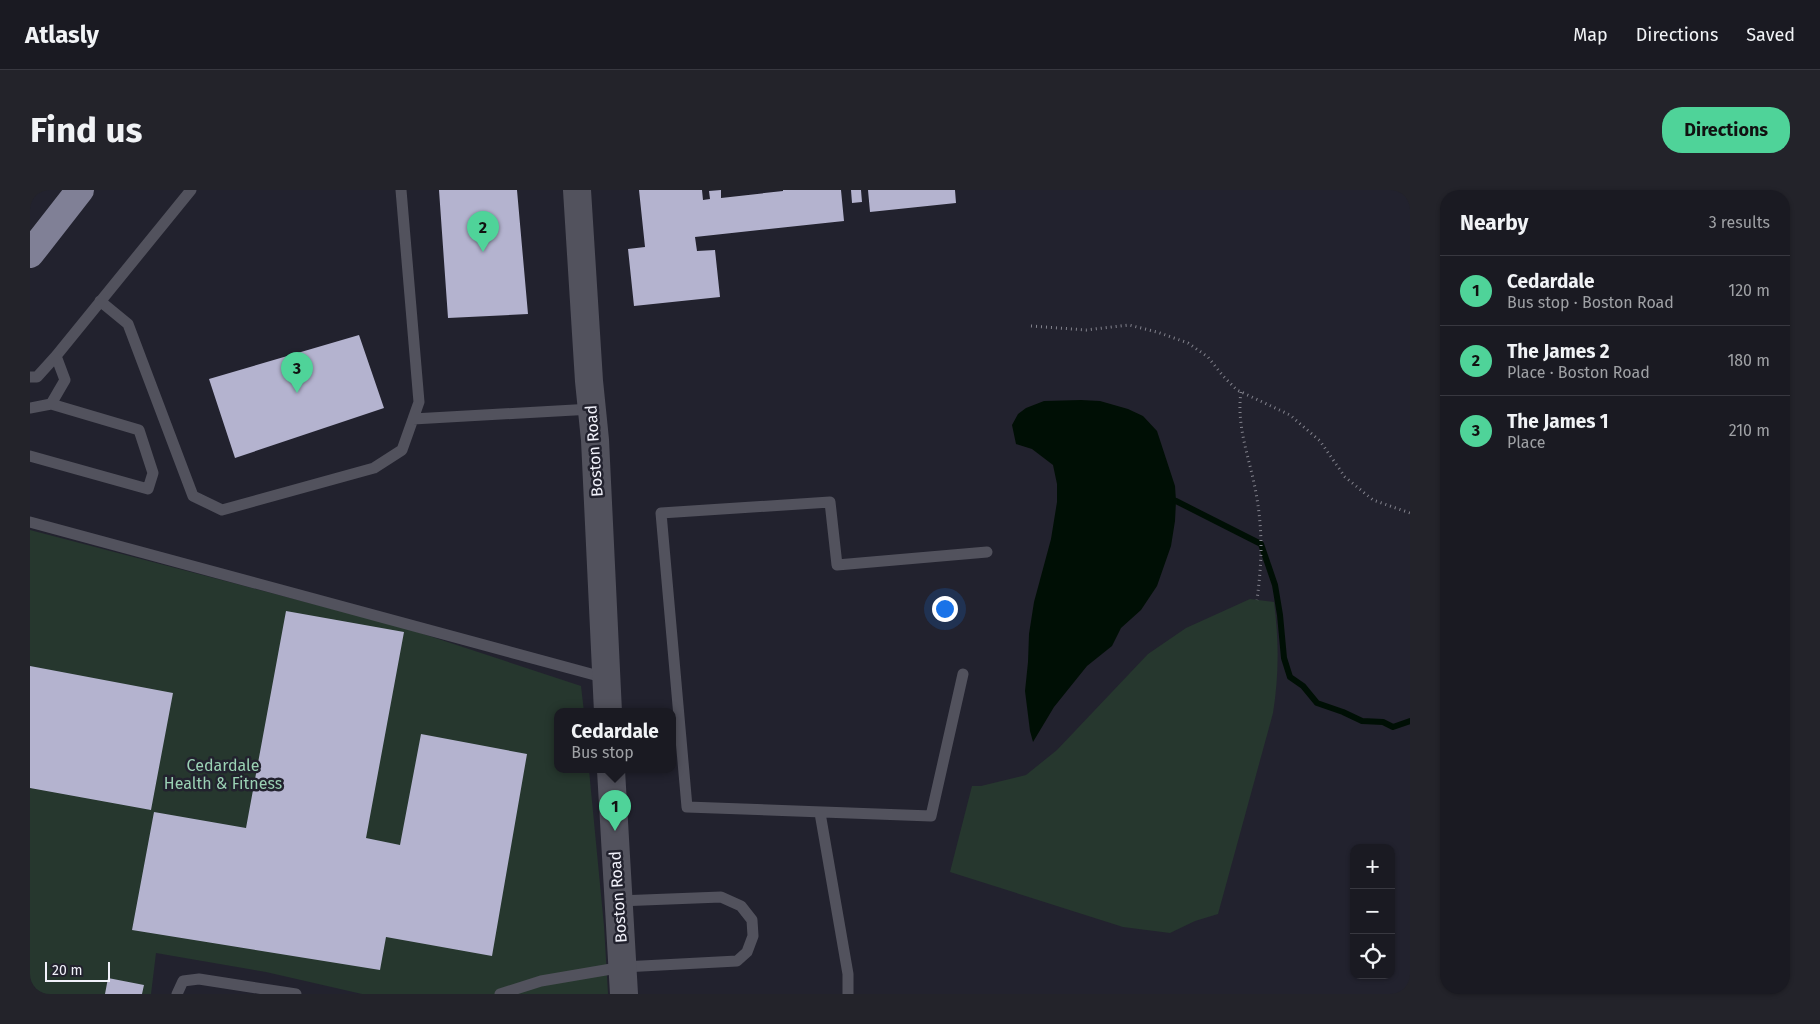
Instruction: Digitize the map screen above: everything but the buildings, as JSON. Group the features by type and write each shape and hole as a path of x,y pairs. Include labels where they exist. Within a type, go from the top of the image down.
{"main road":[{"path":"30,254 80,190"}],"street":[{"name":"Boston Road","path":"577,190 595,440 608,708"},
{"name":"Boston Road","path":"611,773 624,994"}],"lane":[{"path":"30,377 37,377 56,356 191,190"},
{"path":"100,301 128,324 193,496 222,510 374,468 402,450 419,402 401,190"},
{"path":"51,404 65,380 56,356"},
{"path":"30,408 51,404 139,430 153,473 148,489 30,456"},
{"path":"413,419 592,409"},
{"path":"962,674 931,816 687,807 661,512 830,502 837,565 987,552"},
{"path":"30,522 606,678"},
{"path":"820,813 848,974 848,994"},
{"path":"500,994 541,982 623,967 737,961 747,952 750,944 752,920 741,906 721,897 618,901"},
{"path":"177,994 183,981 198,979 296,994"}],"path":[{"path":"1031,326 1086,330 1129,325 1188,343 1208,357 1223,376 1241,392 1290,415 1320,441 1346,477 1373,500 1410,513"},
{"path":"1241,392 1239,406 1240,423 1260,519 1262,560 1257,600"}],"green space":[{"name":"Cedardale Health & Fitness","path":"30,530 405,628 581,686 584,708 554,708 554,773 589,773 604,926 608,994 362,994 266,972 156,953 151,994 30,994"},
{"path":"1250,599 1274,602 1277,630 1276,685 1273,713 1218,914 1195,921 1170,933 1123,927 950,872 972,786 981,786 1026,775 1057,750 1148,654 1186,628"}],"shaded area":[{"path":"1044,401 1100,401 1128,409 1143,416 1157,431 1175,486 1175,521 1171,546 1157,586 1141,610 1121,628 1112,646 1087,666 1054,707 1033,742 1025,691 1029,634 1034,602 1051,539 1057,502 1057,484 1053,465 1032,449 1016,444 1012,425 1018,414 1026,408"}],"waterway":[{"path":"1176,501 1261,544 1275,585 1284,658 1290,677 1303,686 1317,703 1362,721 1383,722 1393,727 1410,721"}],"place":[{"name":"The James 2","path":"483,252"},
{"name":"The James 1","path":"297,393"},
{"name":"Cedardale","path":"615,831"}]}
